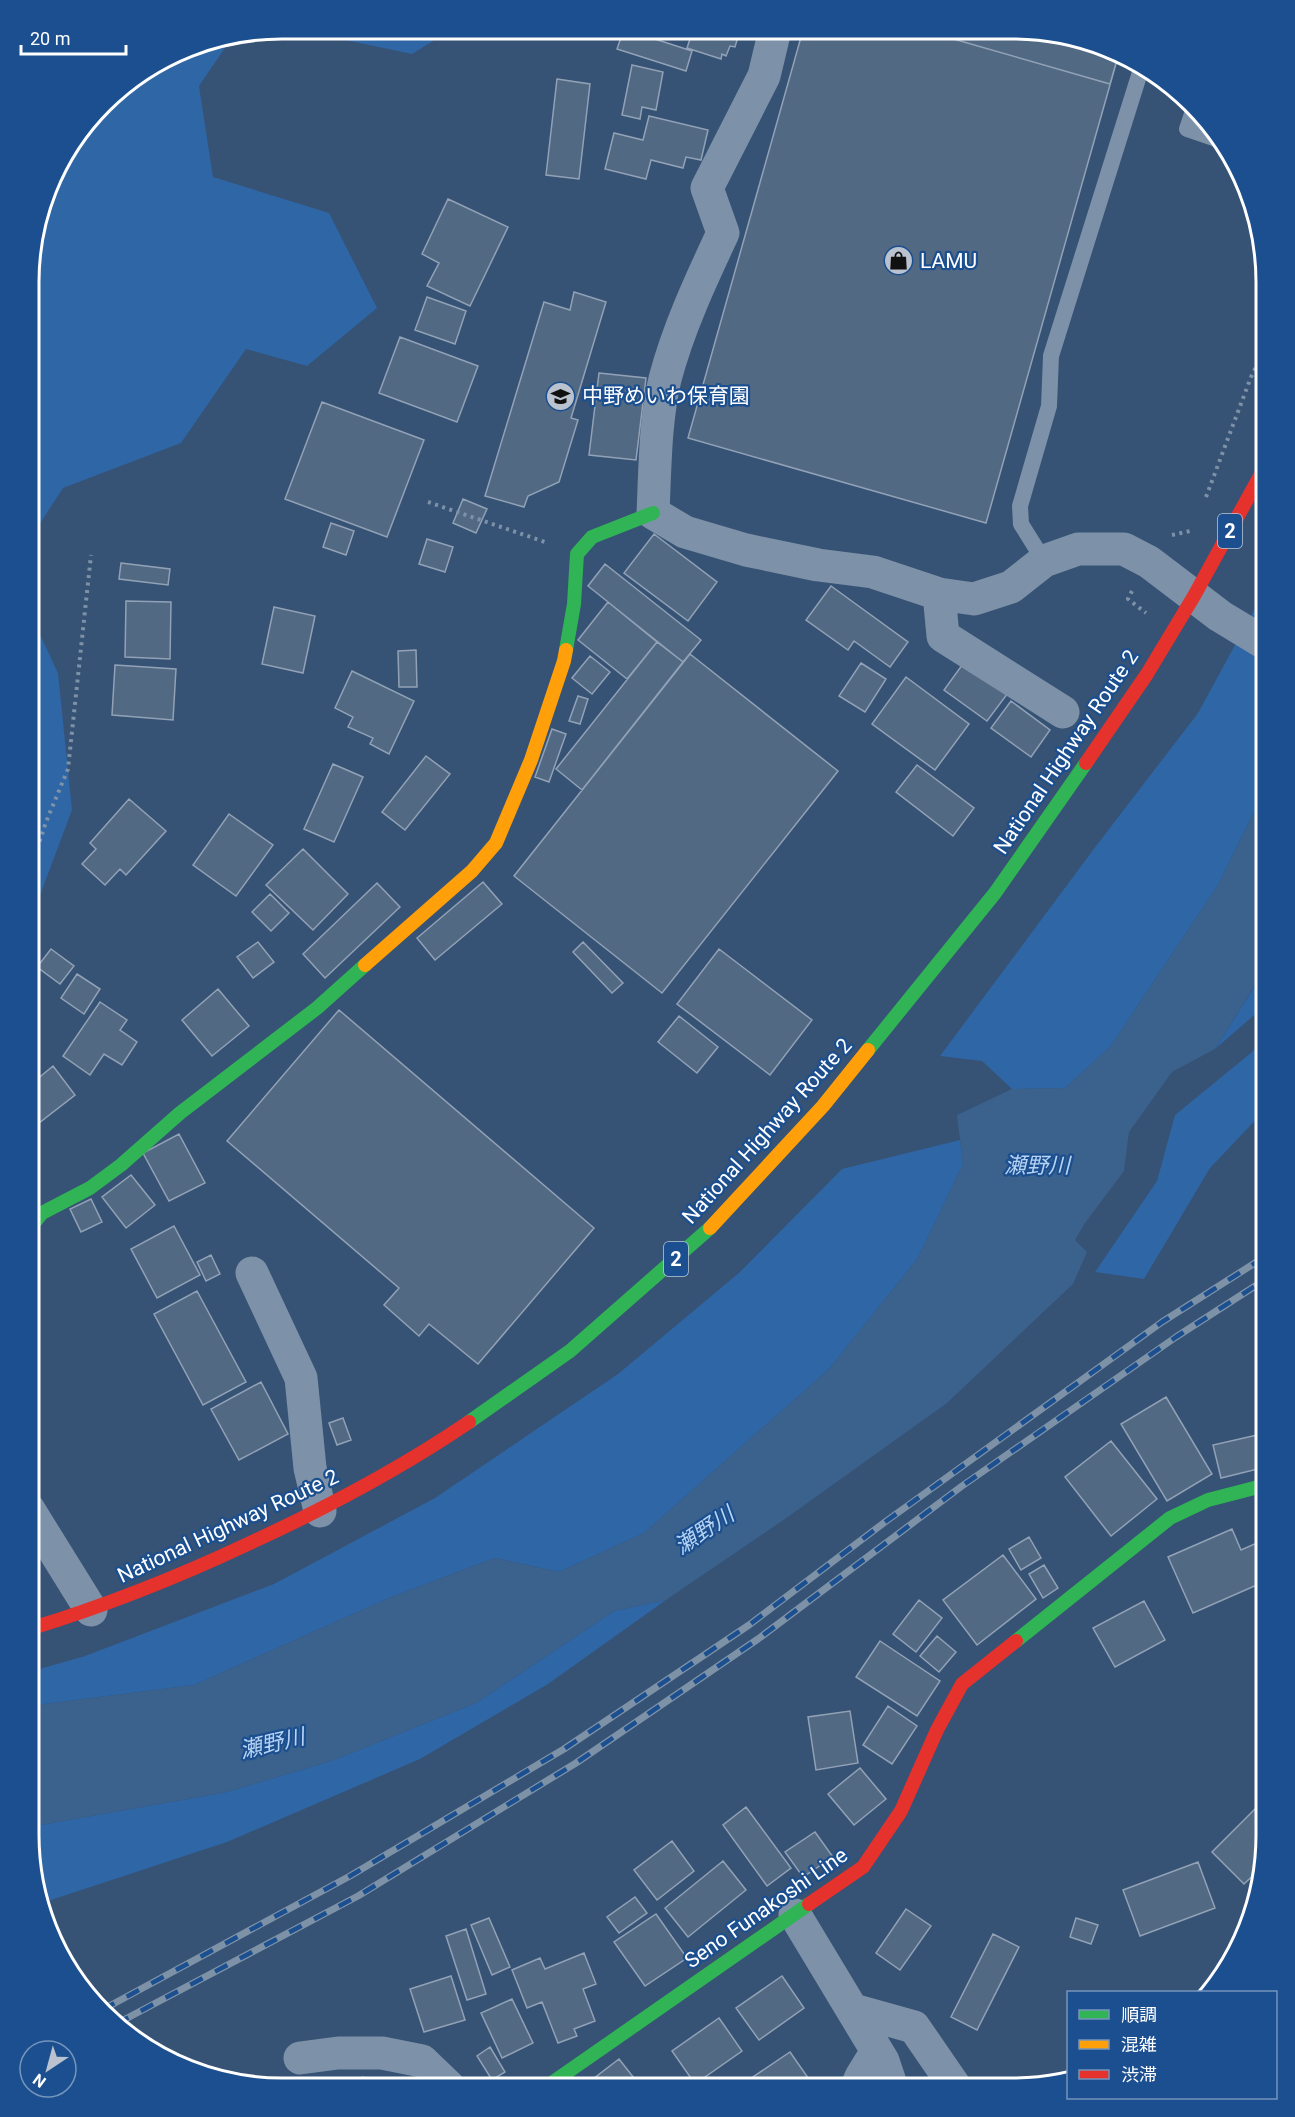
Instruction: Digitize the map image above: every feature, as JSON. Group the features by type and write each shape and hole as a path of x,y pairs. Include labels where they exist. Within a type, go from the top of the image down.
{"main road":[{"name":"National Highway Route 2","path":"39,1626 91,1610 181,1575 320,1511 435,1445 570,1351 714,1225 823,1106 995,893 1147,674 1194,597 1256,483"},
{"path":"39,1217 90,1188 121,1165 180,1113 317,1008 472,871 496,843 531,760 564,661 574,604 576,554 591,537 653,513"},
{"name":"Seno Funakoshi Line","path":"559,2078 863,1867 902,1811 937,1730 962,1684 1170,1518 1208,1500 1256,1488"}],"street":[{"path":"773,39 764,76 707,188 723,233 693,299 665,380 656,452 653,513 685,532 746,550 818,565 873,572 939,594 974,599 1011,587 1044,561 1078,549 1124,549 1149,562 1220,616 1256,639"},
{"path":"939,594 943,636 1063,712"},
{"path":"252,1273 301,1378 310,1468 320,1511"},
{"path":"39,1526 91,1610"},
{"path":"795,1915 883,2061 889,2078"},
{"path":"853,2010 914,2026 949,2078"},
{"path":"861,2078 877,2051"},
{"path":"300,2058 338,2053 382,2053 422,2061 440,2078"}],"lane":[{"path":"1044,561 1021,524 1020,506 1049,406 1051,356 1139,75"},
{"path":"1191,117 1187,129 1207,136"}],"path":[{"path":"1206,499 1256,367"},
{"path":"428,502 576,554"},
{"path":"1168,537 1191,531"},
{"path":"39,843 68,769 91,555"},
{"path":"1128,598 1146,613"}],"shaded area":[{"path":"341,39 436,39 412,54"},
{"path":"227,46 199,86 213,177 329,213 377,308 307,366 246,349 181,443 63,488 39,525 39,282 41,251 52,204 64,175 80,147 99,122 122,99 147,80 175,64"},
{"path":"1256,606 1256,808 1218,885 1111,1046 1065,1088 1012,1089 982,1061 940,1056 1093,850 1198,713"},
{"path":"39,632 58,673 72,810 39,898"},
{"path":"1256,984 1256,1014 1215,1049"},
{"path":"1256,1048 1256,1120 1210,1168 1144,1279 1095,1272 1157,1181 1175,1115"},
{"path":"960,1140 963,1164 918,1258 829,1369 644,1533 559,1572 495,1558 389,1598 194,1685 39,1705 39,1669 85,1656 274,1584 435,1498 618,1374 740,1272 842,1169"},
{"path":"666,1600 548,1684 420,1759 227,1842 48,1901 41,1866 39,1825 227,1792 334,1760 476,1703 614,1611"}],"water":[{"name":"瀬野川","path":"1256,808 1256,983 1215,1049 1172,1072 1129,1132 1124,1171 1075,1240 1087,1252 1073,1284 947,1403 785,1519 666,1600 614,1611 476,1703 334,1760 227,1792 39,1825 39,1705 194,1685 389,1598 495,1558 559,1572 644,1533 829,1369 918,1258 963,1164 957,1115 1012,1089 1065,1088 1111,1046 1218,885"}],"building":[{"path":"620,39 655,39 692,51 686,71 617,49"},
{"path":"690,39 737,39 735,47 730,46 726,56 722,54 721,59 687,48"},
{"path":"800,39 1044,41 1076,47 1116,62 986,523 688,438"},
{"path":"953,39 1029,40 1076,47 1116,62 1110,84"},
{"path":"632,65 663,72 656,110 642,107 640,119 622,115"},
{"path":"557,79 590,84 579,179 546,175"},
{"path":"649,116 708,130 701,160 686,157 683,168 651,160 646,179 605,169 614,133 643,140"},
{"path":"448,199 508,227 470,306 427,286 439,263 422,254"},
{"path":"574,292 606,302 571,418 578,420 559,482 528,496 524,507 485,496 544,302 570,310"},
{"path":"427,297 466,311 455,344 415,330"},
{"path":"400,337 478,366 457,422 379,393"},
{"path":"599,373 646,378 636,460 589,455"},
{"path":"322,402 424,440 387,537 285,499"},
{"path":"463,499 487,509 476,533 453,523"},
{"path":"331,523 354,531 346,555 323,547"},
{"path":"654,534 717,582 688,621 624,573"},
{"path":"427,539 453,547 445,572 419,564"},
{"path":"121,563 170,569 168,585 119,579"},
{"path":"605,564 701,640 683,662 588,586"},
{"path":"831,586 908,642 890,667 854,641 848,650 806,620"},
{"path":"126,601 171,602 170,659 125,657"},
{"path":"608,602 657,642 627,679 578,640"},
{"path":"274,607 315,616 303,673 262,664"},
{"path":"657,642 683,662 582,790 556,769"},
{"path":"416,650 417,687 399,687 398,651"},
{"path":"690,654 838,771 662,993 514,876"},
{"path":"590,656 610,672 592,694 572,678"},
{"path":"965,661 1008,693 987,721 944,690"},
{"path":"861,663 886,679 865,712 839,696"},
{"path":"115,665 176,669 173,720 112,715"},
{"path":"352,671 414,701 389,754 370,744 373,738 348,727 353,717 335,708"},
{"path":"906,677 969,724 935,770 872,724"},
{"path":"578,696 588,699 580,724 569,721"},
{"path":"1011,701 1050,730 1031,757 991,728"},
{"path":"552,729 566,734 549,782 535,777"},
{"path":"426,756 450,774 405,830 382,812"},
{"path":"333,764 363,777 334,842 304,829"},
{"path":"917,765 974,808 953,836 896,792"},
{"path":"129,799 166,831 126,875 120,869 105,885 82,864 96,849 90,843"},
{"path":"229,814 273,845 236,896 193,865"},
{"path":"303,849 348,894 313,930 266,885"},
{"path":"483,882 502,904 435,960 417,938"},
{"path":"377,883 400,907 325,978 303,954"},
{"path":"270,894 289,913 271,931 252,912"},
{"path":"258,942 274,962 253,978 237,957"},
{"path":"583,942 623,983 612,993 573,952"},
{"path":"51,949 74,966 60,984 39,968 39,964"},
{"path":"719,949 812,1020 770,1075 677,1004"},
{"path":"77,974 100,989 84,1014 61,998"},
{"path":"218,989 249,1026 212,1056 182,1020"},
{"path":"100,1002 127,1020 120,1030 137,1042 122,1065 104,1054 90,1075 63,1056"},
{"path":"339,1010 594,1228 478,1364 429,1324 419,1336 384,1305 399,1288 227,1141"},
{"path":"679,1016 718,1047 697,1073 658,1042"},
{"path":"53,1066 75,1095 39,1123 39,1078"},
{"path":"179,1134 205,1183 169,1201 143,1153"},
{"path":"131,1175 155,1205 126,1228 102,1197"},
{"path":"91,1199 102,1222 81,1232 70,1209"},
{"path":"174,1226 200,1275 157,1298 131,1249"},
{"path":"211,1255 220,1274 206,1281 197,1262"},
{"path":"197,1291 246,1382 203,1405 154,1314"},
{"path":"261,1382 288,1434 239,1460 211,1409"},
{"path":"1166,1397 1212,1474 1167,1501 1121,1424"},
{"path":"343,1418 351,1440 337,1445 329,1423"},
{"path":"1256,1435 1256,1469 1221,1478 1213,1445"},
{"path":"1111,1441 1157,1499 1111,1536 1065,1477"},
{"path":"1232,1529 1241,1550 1256,1543 1256,1585 1193,1613 1168,1557"},
{"path":"1029,1537 1041,1558 1021,1570 1009,1549"},
{"path":"1003,1555 1036,1599 977,1645 943,1600"},
{"path":"1044,1565 1058,1588 1043,1598 1029,1574"},
{"path":"919,1600 942,1618 916,1652 893,1634"},
{"path":"1144,1601 1165,1640 1115,1667 1093,1628"},
{"path":"937,1636 956,1652 939,1672 920,1656"},
{"path":"880,1641 940,1681 917,1716 856,1677"},
{"path":"888,1706 917,1726 892,1764 863,1745"},
{"path":"850,1711 858,1763 816,1770 808,1717"},
{"path":"860,1768 886,1799 854,1825 828,1794"},
{"path":"746,1807 791,1868 767,1886 723,1825"},
{"path":"1256,1808 1252,1876 1244,1884 1212,1852"},
{"path":"815,1832 833,1857 803,1877 785,1852"},
{"path":"672,1841 694,1871 657,1900 634,1870"},
{"path":"723,1861 746,1890 688,1937 665,1908"},
{"path":"1198,1862 1215,1908 1140,1936 1123,1890"},
{"path":"635,1897 647,1913 619,1933 607,1917"},
{"path":"906,1909 931,1926 900,1970 876,1953"},
{"path":"656,1914 687,1958 645,1986 614,1942"},
{"path":"489,1918 510,1967 492,1975 471,1925"},
{"path":"1076,1918 1098,1925 1091,1944 1070,1937"},
{"path":"466,1929 486,1994 467,2000 446,1936"},
{"path":"993,1934 1019,1947 977,2030 951,2017"},
{"path":"584,1953 596,1984 583,1989 595,2021 574,2029 577,2036 558,2043 542,2002 527,2008 512,1970 540,1958 545,1969"},
{"path":"451,1976 465,2020 424,2032 410,1989"},
{"path":"782,1976 804,2008 759,2040 736,2008"},
{"path":"512,1999 533,2043 502,2058 481,2013"},
{"path":"719,2018 742,2051 704,2078 691,2078 672,2051"},
{"path":"490,2047 505,2072 491,2078 477,2056"},
{"path":"790,2052 808,2078 751,2078"},
{"path":"619,2059 634,2078 594,2078"}],"railway":[{"path":"109,2006 350,1876 564,1749 749,1625 885,1522 1162,1322 1256,1262"},
{"path":"124,2020 358,1896 576,1763 758,1639 962,1486 1176,1337 1256,1285"}],"traffic: fast":[{"path":"566,650 574,604 577,554 592,537 653,513"},
{"path":"868,1050 995,893 1086,763"},
{"path":"39,1217 90,1188 121,1165 180,1113 317,1008 365,965"},
{"path":"469,1422 570,1351 710,1228"},
{"path":"1016,1641 1170,1518 1208,1500 1256,1488"},
{"path":"559,2078 809,1904"}],"traffic: slow":[{"path":"365,965 472,871 496,843 531,760 566,650"},
{"path":"710,1228 823,1106 868,1050"}],"traffic: jam":[{"path":"1086,763 1147,674 1194,596 1256,483"},
{"path":"39,1626 85,1611 196,1568 278,1530 389,1472 469,1422"},
{"path":"809,1904 863,1867 901,1811 937,1730 962,1684 1016,1641"}],"place":[{"name":"LAMU","path":"899,261"},
{"name":"中野めいわ保育園","path":"561,396"}]}
